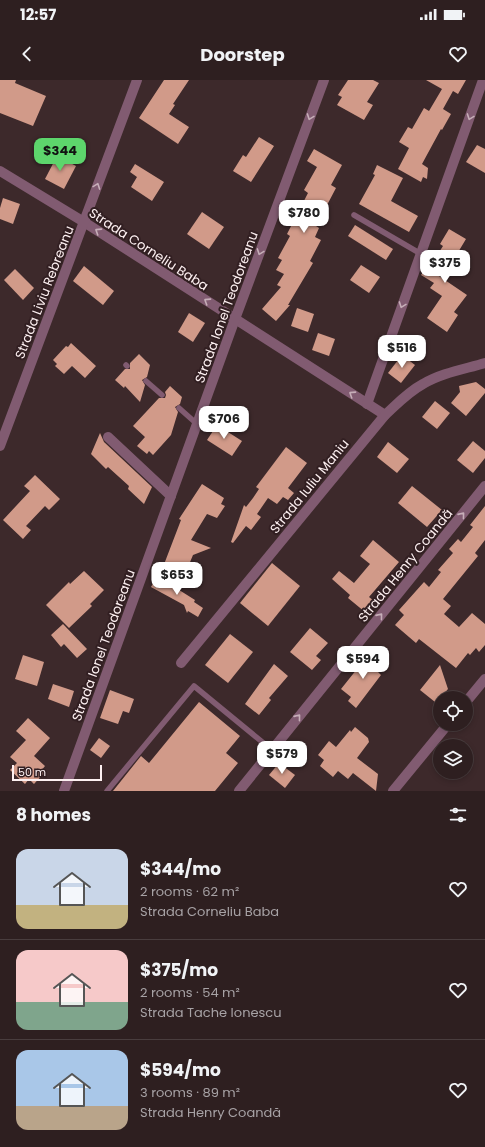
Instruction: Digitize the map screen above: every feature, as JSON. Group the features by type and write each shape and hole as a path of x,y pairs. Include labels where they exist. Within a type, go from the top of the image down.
{"street":[{"name":"Strada Liviu Rebreanu","path":"0,446 137,80"},
{"name":"Strada Ionel Teodoreanu","path":"64,791 235,319 324,80"},
{"path":"367,404 483,80"},
{"name":"Strada Corneliu Baba","path":"0,171 84,222 385,415"},
{"name":"Strada Iuliu Maniu","path":"181,663 385,415 410,392 424,383 441,376 485,363"},
{"path":"108,437 171,496"},
{"name":"Strada Henry Coandă","path":"239,791 485,486"},
{"path":"473,694 485,679"},
{"path":"393,791 442,731"}],"lane":[{"path":"354,214 421,254"},
{"path":"146,381 162,395"},
{"path":"179,408 197,424"},
{"path":"107,791 194,686 272,750"}],"building":[{"path":"0,80 16,80 15,83 46,96 33,126 0,113"},
{"path":"164,80 189,80 173,104 175,105 169,114 189,127 178,144 139,118"},
{"path":"348,80 373,80 379,83 367,102 373,105 364,120 337,105 342,97 338,95"},
{"path":"426,80 466,80 458,94 453,91 443,109 451,114 422,164 428,168 427,179 423,177 421,182 398,169 409,148 399,142 408,127 412,129 424,108 429,111 442,89"},
{"path":"259,137 274,146 251,182 233,171 243,155 246,157"},
{"path":"477,145 485,149 485,173 466,162"},
{"path":"314,149 342,165 331,185 336,188 316,226 319,228 315,237 321,240 310,261 313,263 288,305 290,305 276,321 262,309 281,287 277,285 284,274 276,270 282,260 278,258 290,236 287,234 308,193 304,190 317,167 307,161"},
{"path":"57,156 76,166 64,189 45,179"},
{"path":"135,164 164,182 152,201 131,187 137,177 130,172"},
{"path":"377,165 403,178 391,201 418,216 409,232 359,204 375,175 373,174"},
{"path":"3,198 20,204 13,224 0,219 0,208"},
{"path":"202,212 224,227 209,249 187,234"},
{"path":"355,225 393,249 386,260 348,236"},
{"path":"449,229 466,239 457,254 451,251 436,274 467,295 454,312 458,315 447,332 427,318 442,296 430,288 434,283 421,275 427,267 429,268 443,246 440,244"},
{"path":"361,265 380,277 369,293 350,280"},
{"path":"84,266 114,291 103,305 73,281"},
{"path":"15,269 34,288 23,300 4,280"},
{"path":"297,308 314,314 308,332 291,326"},
{"path":"189,313 205,323 193,342 178,332"},
{"path":"318,333 335,339 329,356 312,350"},
{"path":"71,343 96,366 85,378 72,366 64,374 55,366 57,364 53,360 66,346 68,347"},
{"path":"139,354 150,365 147,377 142,380 145,385 140,402 125,386 124,388 115,380 125,369 130,369 130,363"},
{"path":"402,355 415,365 401,383 388,373"},
{"path":"476,382 485,389 485,393 466,416 451,403 460,392 459,386"},
{"path":"170,386 182,397 180,404 175,407 178,412 171,435 153,455 149,451 147,454 137,446 145,437 133,426 159,398 165,398 165,392"},
{"path":"435,401 450,413 437,429 422,417"},
{"path":"217,425 242,441 232,456 207,440"},
{"path":"100,433 104,442 152,487 144,504 128,489 129,486 108,467 106,469 91,454"},
{"path":"473,441 485,451 485,458 473,473 457,460"},
{"path":"388,442 409,459 397,473 377,457"},
{"path":"286,447 307,463 288,488 294,493 288,500 283,497 277,504 268,498 257,514 261,517 251,530 246,526 233,543 231,542 244,505 246,507 253,498 259,489 256,487"},
{"path":"35,475 60,499 49,510 45,506 26,526 31,530 23,539 3,520 30,491 24,486"},
{"path":"202,484 224,498 221,504 225,506 217,518 207,514 191,540 211,548 193,555 188,567 175,562 163,567 181,520 179,519"},
{"path":"412,486 442,510 427,527 398,503"},
{"path":"485,506 485,540 475,553 478,556 443,599 451,606 444,614 459,627 472,613 485,624 485,645 479,652 476,648 470,655 468,653 456,668 419,639 416,643 395,625 404,615 399,610 424,582 429,587 441,572 438,570 453,553 449,549 458,539 461,542 473,527 470,525"},
{"path":"373,540 399,562 369,597 374,601 365,612 348,598 350,595 332,579 339,571 354,583 370,564 360,556"},
{"path":"272,563 300,586 268,626 240,603"},
{"path":"84,571 104,590 90,604 92,606 69,628 46,605 69,582 70,584"},
{"path":"157,576 195,600 194,602 203,608 198,617 188,611 187,613 184,605 151,587"},
{"path":"63,624 87,649 77,658 64,644 61,647 51,635"},
{"path":"310,628 328,643 316,656 321,660 312,670 290,652"},
{"path":"230,634 253,652 228,683 205,665"},
{"path":"369,654 384,666 378,672 381,675 356,708 348,701 351,697 341,689"},
{"path":"23,655 44,662 37,686 15,679"},
{"path":"274,664 288,676 269,698 271,700 259,715 245,704"},
{"path":"440,665 448,689 446,691 433,691 433,700 420,690"},
{"path":"53,684 74,691 69,707 48,699"},
{"path":"110,690 134,699 129,713 123,711 118,724 100,718"},
{"path":"199,702 240,736 226,753 238,763 215,791 113,791 141,756 149,763"},
{"path":"28,718 50,738 34,756 45,766 41,771 44,773 34,784 29,779 25,784 10,770 17,763 10,757 26,740 16,731"},
{"path":"355,727 368,738 369,742 357,758 378,774 376,791 353,773 348,779 338,771 333,777 320,766 324,760 318,755 329,741 336,747 350,730 351,732"},
{"path":"99,738 110,746 101,758 90,750"},
{"path":"279,763 295,775 285,788 269,775"}]}
